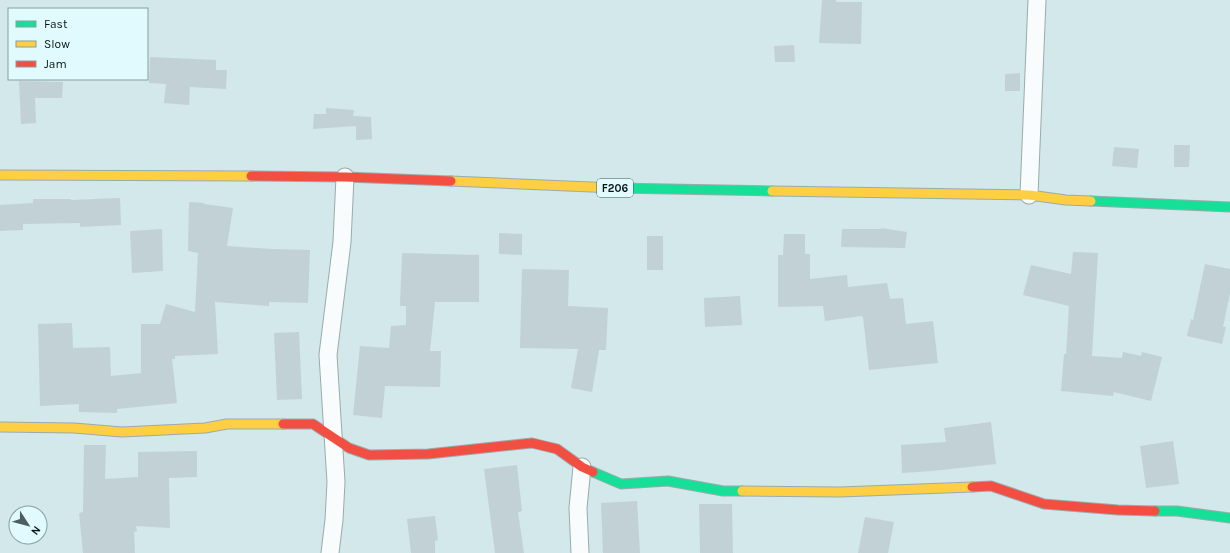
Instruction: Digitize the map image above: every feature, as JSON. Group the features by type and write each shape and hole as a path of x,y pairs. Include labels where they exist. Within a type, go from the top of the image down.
{"street":[{"path":"1030,195 1037,0"},
{"name":"F206","path":"0,175 345,177 615,188 1030,195 1066,200 1230,207"},
{"path":"330,553 334,520 336,482 328,355 342,242 345,177"},
{"path":"0,427 74,428 122,432 205,428 228,424 314,424 349,448 370,455 428,454 532,443 557,449 582,467 621,484 668,481 723,491 840,492 991,486 1044,504 1118,510 1177,512 1230,518"},
{"path":"580,553 578,508 582,467"}],"building":[{"path":"822,0 836,0 836,2 862,2 861,44 819,43"},
{"path":"794,45 795,62 775,62 774,46"},
{"path":"150,57 216,60 216,70 227,70 226,89 190,87 189,105 164,103 166,84 149,83"},
{"path":"1020,73 1020,91 1005,91 1005,74"},
{"path":"19,81 63,82 62,98 35,98 36,123 21,124"},
{"path":"326,108 354,110 353,116 371,117 372,139 356,140 356,126 313,129 314,114 326,114"},
{"path":"1174,145 1190,145 1189,167 1174,167"},
{"path":"1114,147 1139,149 1137,168 1112,166"},
{"path":"120,198 121,225 80,227 80,223 23,224 23,230 0,231 0,205 33,203 33,199 71,200"},
{"path":"189,202 233,208 227,246 310,250 308,303 269,302 269,306 215,302 218,354 175,356 175,359 172,359 177,403 117,409 117,413 79,412 79,404 40,406 38,324 72,323 73,348 110,347 111,376 141,373 141,324 160,324 166,304 195,312 198,253 188,251"},
{"path":"881,228 907,232 905,248 841,247 842,229"},
{"path":"162,229 163,271 132,273 130,231"},
{"path":"499,233 522,234 522,255 499,254"},
{"path":"784,234 805,234 805,254 810,254 810,279 847,275 848,287 887,283 890,299 903,298 906,324 933,321 938,363 869,370 863,317 861,316 825,321 823,306 778,307 778,255 783,255"},
{"path":"647,236 663,236 663,270 647,270"},
{"path":"1073,252 1098,253 1092,356 1122,358 1123,352 1141,356 1142,352 1162,357 1151,401 1114,392 1113,396 1061,391 1064,354 1066,354 1069,306 1023,295 1031,265 1071,274"},
{"path":"402,253 479,255 479,302 435,302 430,351 441,351 440,387 385,386 382,418 353,415 360,346 389,348 391,326 406,325 406,306 400,306"},
{"path":"1205,264 1230,269 1230,293 1223,327 1226,327 1222,344 1187,336 1191,319 1193,320"},
{"path":"522,269 569,270 568,306 608,308 606,350 599,350 592,392 571,388 578,349 520,348"},
{"path":"740,296 742,325 705,327 704,298"},
{"path":"299,332 302,399 277,400 274,333"},
{"path":"991,422 996,464 902,473 901,445 946,442 944,428"},
{"path":"1173,441 1179,484 1146,488 1140,446"},
{"path":"84,445 106,445 105,479 138,477 138,452 197,451 197,477 169,478 170,528 136,526 137,531 134,532 135,553 83,553 79,513 83,512"},
{"path":"517,465 522,511 518,512 524,553 495,553 484,469"},
{"path":"637,501 640,553 603,553 601,503"},
{"path":"699,504 732,504 733,553 700,553"},
{"path":"435,516 438,540 435,541 435,553 411,553 407,519"},
{"path":"865,517 894,522 888,553 858,553"}],"traffic: fast":[{"path":"615,188 772,191"},
{"path":"1091,201 1230,207"},
{"path":"593,472 621,484 668,481 723,491 742,491"},
{"path":"1155,511 1177,511 1230,518"}],"traffic: slow":[{"path":"0,175 251,176"},
{"path":"451,181 615,188"},
{"path":"772,191 1029,195 1066,200 1091,201"},
{"path":"0,427 74,428 122,432 205,428 227,424 283,424"},
{"path":"742,491 840,492 972,487"}],"traffic: jam":[{"path":"251,176 345,177 451,181"},
{"path":"283,424 313,424 349,448 369,455 428,454 532,443 557,449 582,467 593,472"},
{"path":"972,487 991,486 1044,504 1118,510 1155,511"}]}
